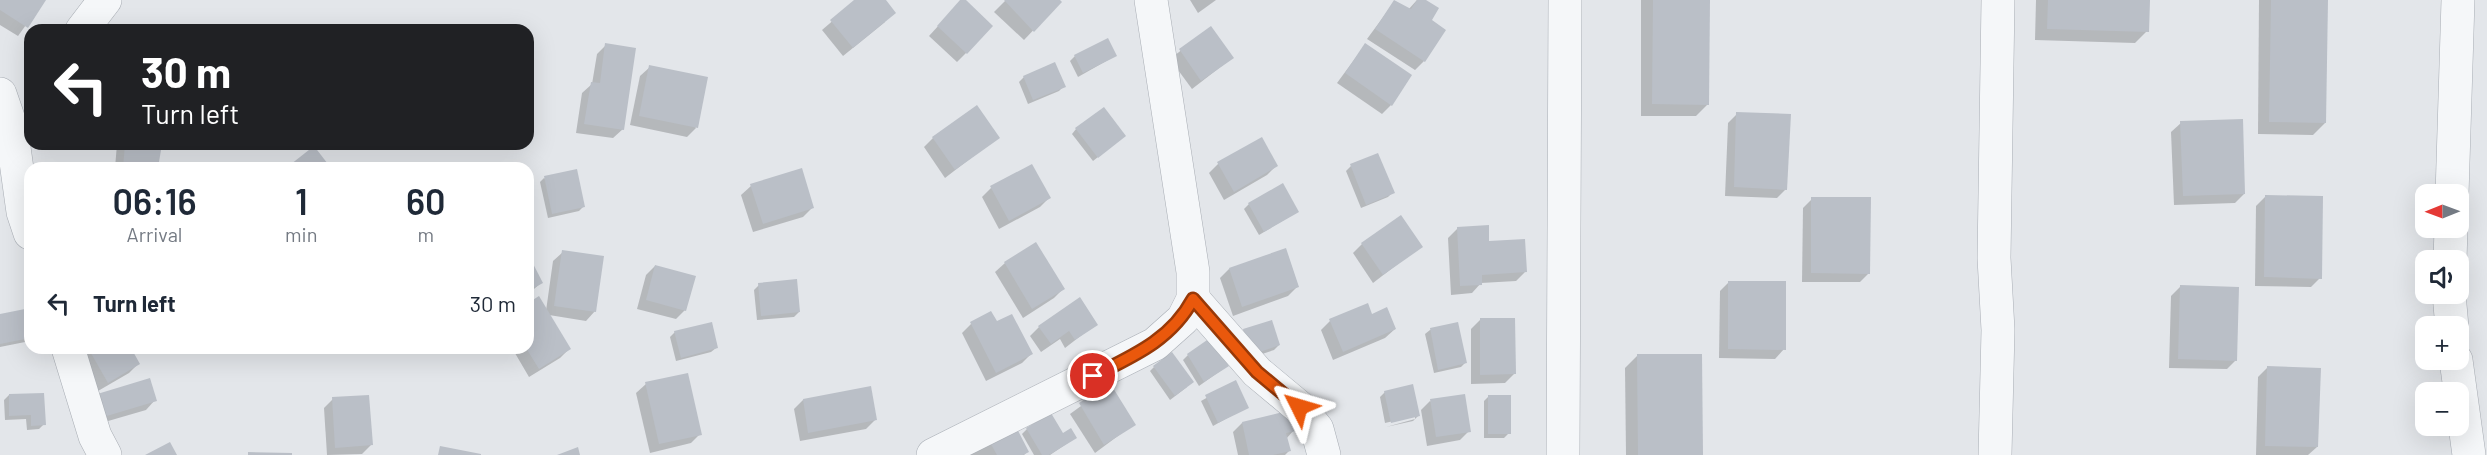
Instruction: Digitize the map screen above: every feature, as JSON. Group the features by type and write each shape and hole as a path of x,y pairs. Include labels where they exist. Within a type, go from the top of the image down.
{"street":[{"path":"87,24 105,0"},
{"path":"933,455 1155,344 1183,319 1193,299 1193,272 1187,220 1151,0"},
{"path":"1563,455 1565,0"},
{"path":"1995,455 1998,330 1994,258 1998,0"},
{"path":"2452,184 2458,0"},
{"path":"0,94 11,126 24,215"},
{"path":"11,126 24,108"},
{"path":"1193,299 1257,372 1299,407 1317,429 1324,455"},
{"path":"70,354 95,436 105,455"},
{"path":"2457,370 2469,455"}],"building":[{"path":"0,0 46,0 31,24 24,25 0,10"},
{"path":"854,0 886,0 896,13 853,48 830,20"},
{"path":"960,0 966,0 993,26 967,54 937,26"},
{"path":"1004,0 1060,0 1062,2 1034,32"},
{"path":"1394,0 1411,9 1417,0 1426,0 1439,8 1432,20 1446,30 1425,62 1375,29"},
{"path":"1653,0 1710,0 1709,105 1652,104"},
{"path":"2048,0 2150,0 2149,32 2047,29"},
{"path":"2271,0 2328,0 2326,123 2269,122"},
{"path":"1211,26 1234,58 1201,81 1179,49"},
{"path":"1108,38 1117,56 1083,73 1074,55"},
{"path":"605,43 636,48 624,130 584,124 591,82 600,83"},
{"path":"1365,43 1412,75 1392,106 1345,73"},
{"path":"1055,62 1066,87 1033,100 1023,76"},
{"path":"649,65 708,77 698,128 639,116"},
{"path":"977,105 1000,138 955,170 932,137"},
{"path":"1104,107 1126,136 1098,158 1075,128"},
{"path":"1736,112 1791,114 1787,190 1734,187"},
{"path":"2243,119 2245,194 2183,196 2180,121"},
{"path":"1262,137 1278,166 1234,192 1217,162"},
{"path":"124,150 161,150 159,162 124,162"},
{"path":"309,150 317,150 326,162 294,162"},
{"path":"1378,153 1395,193 1366,205 1350,164"},
{"path":"1032,164 1051,198 1009,221 990,186"},
{"path":"802,168 814,208 763,224 750,184"},
{"path":"577,169 585,207 552,214 544,176"},
{"path":"1283,183 1299,212 1264,232 1248,203"},
{"path":"2265,195 2323,196 2322,279 2264,277"},
{"path":"1811,197 1871,197 1870,274 1811,273"},
{"path":"1401,215 1423,247 1383,275 1361,243"},
{"path":"1489,225 1489,241 1525,239 1527,272 1482,275 1482,285 1460,286 1457,227"},
{"path":"1036,242 1065,289 1032,309 1004,262"},
{"path":"1286,248 1299,287 1242,307 1229,268"},
{"path":"562,250 604,256 596,312 554,306"},
{"path":"655,265 696,276 686,311 646,300"},
{"path":"534,266 543,283 534,288"},
{"path":"797,279 800,312 761,316 758,283"},
{"path":"1728,281 1786,281 1786,350 1728,349"},
{"path":"2180,285 2239,287 2237,361 2178,359"},
{"path":"539,296 571,349 539,369 530,354 534,354 534,299"},
{"path":"1080,297 1098,325 1075,340 1069,331 1051,344 1038,326"},
{"path":"1368,303 1372,314 1387,307 1396,329 1343,352 1329,319"},
{"path":"24,309 24,339 0,344 0,314"},
{"path":"991,311 997,321 1012,314 1033,354 996,373 970,322"},
{"path":"1480,318 1515,318 1516,374 1480,375"},
{"path":"1272,320 1280,345 1251,355 1243,329"},
{"path":"712,322 718,348 681,358 674,331"},
{"path":"1458,322 1467,363 1438,370 1430,328"},
{"path":"1210,338 1229,366 1204,382 1187,354"},
{"path":"1172,352 1194,382 1175,396 1153,366"},
{"path":"91,354 134,354 140,364 108,383"},
{"path":"1637,354 1702,354 1703,455 1638,455"},
{"path":"2267,366 2321,368 2318,447 2265,446"},
{"path":"688,373 702,435 659,444 645,382"},
{"path":"150,378 157,401 100,418 94,395"},
{"path":"1236,380 1249,408 1218,423 1205,395"},
{"path":"1110,383 1136,425 1104,445 1079,403"},
{"path":"1413,384 1420,416 1391,423 1384,391"},
{"path":"871,386 877,420 808,433 803,399"},
{"path":"44,393 46,425 31,426 31,415 9,416 9,394"},
{"path":"1465,394 1471,432 1436,437 1430,399"},
{"path":"369,395 373,445 335,448 332,397"},
{"path":"1488,395 1511,395 1511,434 1488,434"},
{"path":"1291,410 1296,431 1286,433 1291,451 1273,455 1249,455 1242,422"},
{"path":"1051,413 1063,433 1071,428 1077,438 1049,455 1042,455 1026,428"},
{"path":"1014,423 1029,452 1023,455 997,455 987,437"},
{"path":"170,442 177,455 145,455"},
{"path":"440,446 481,454 481,455 438,455"},
{"path":"578,447 580,455 557,455"},
{"path":"248,452 292,453 292,455 248,455"}],"route":[{"path":"1093,376 1155,344 1183,319 1193,299 1257,372 1299,407"}]}
